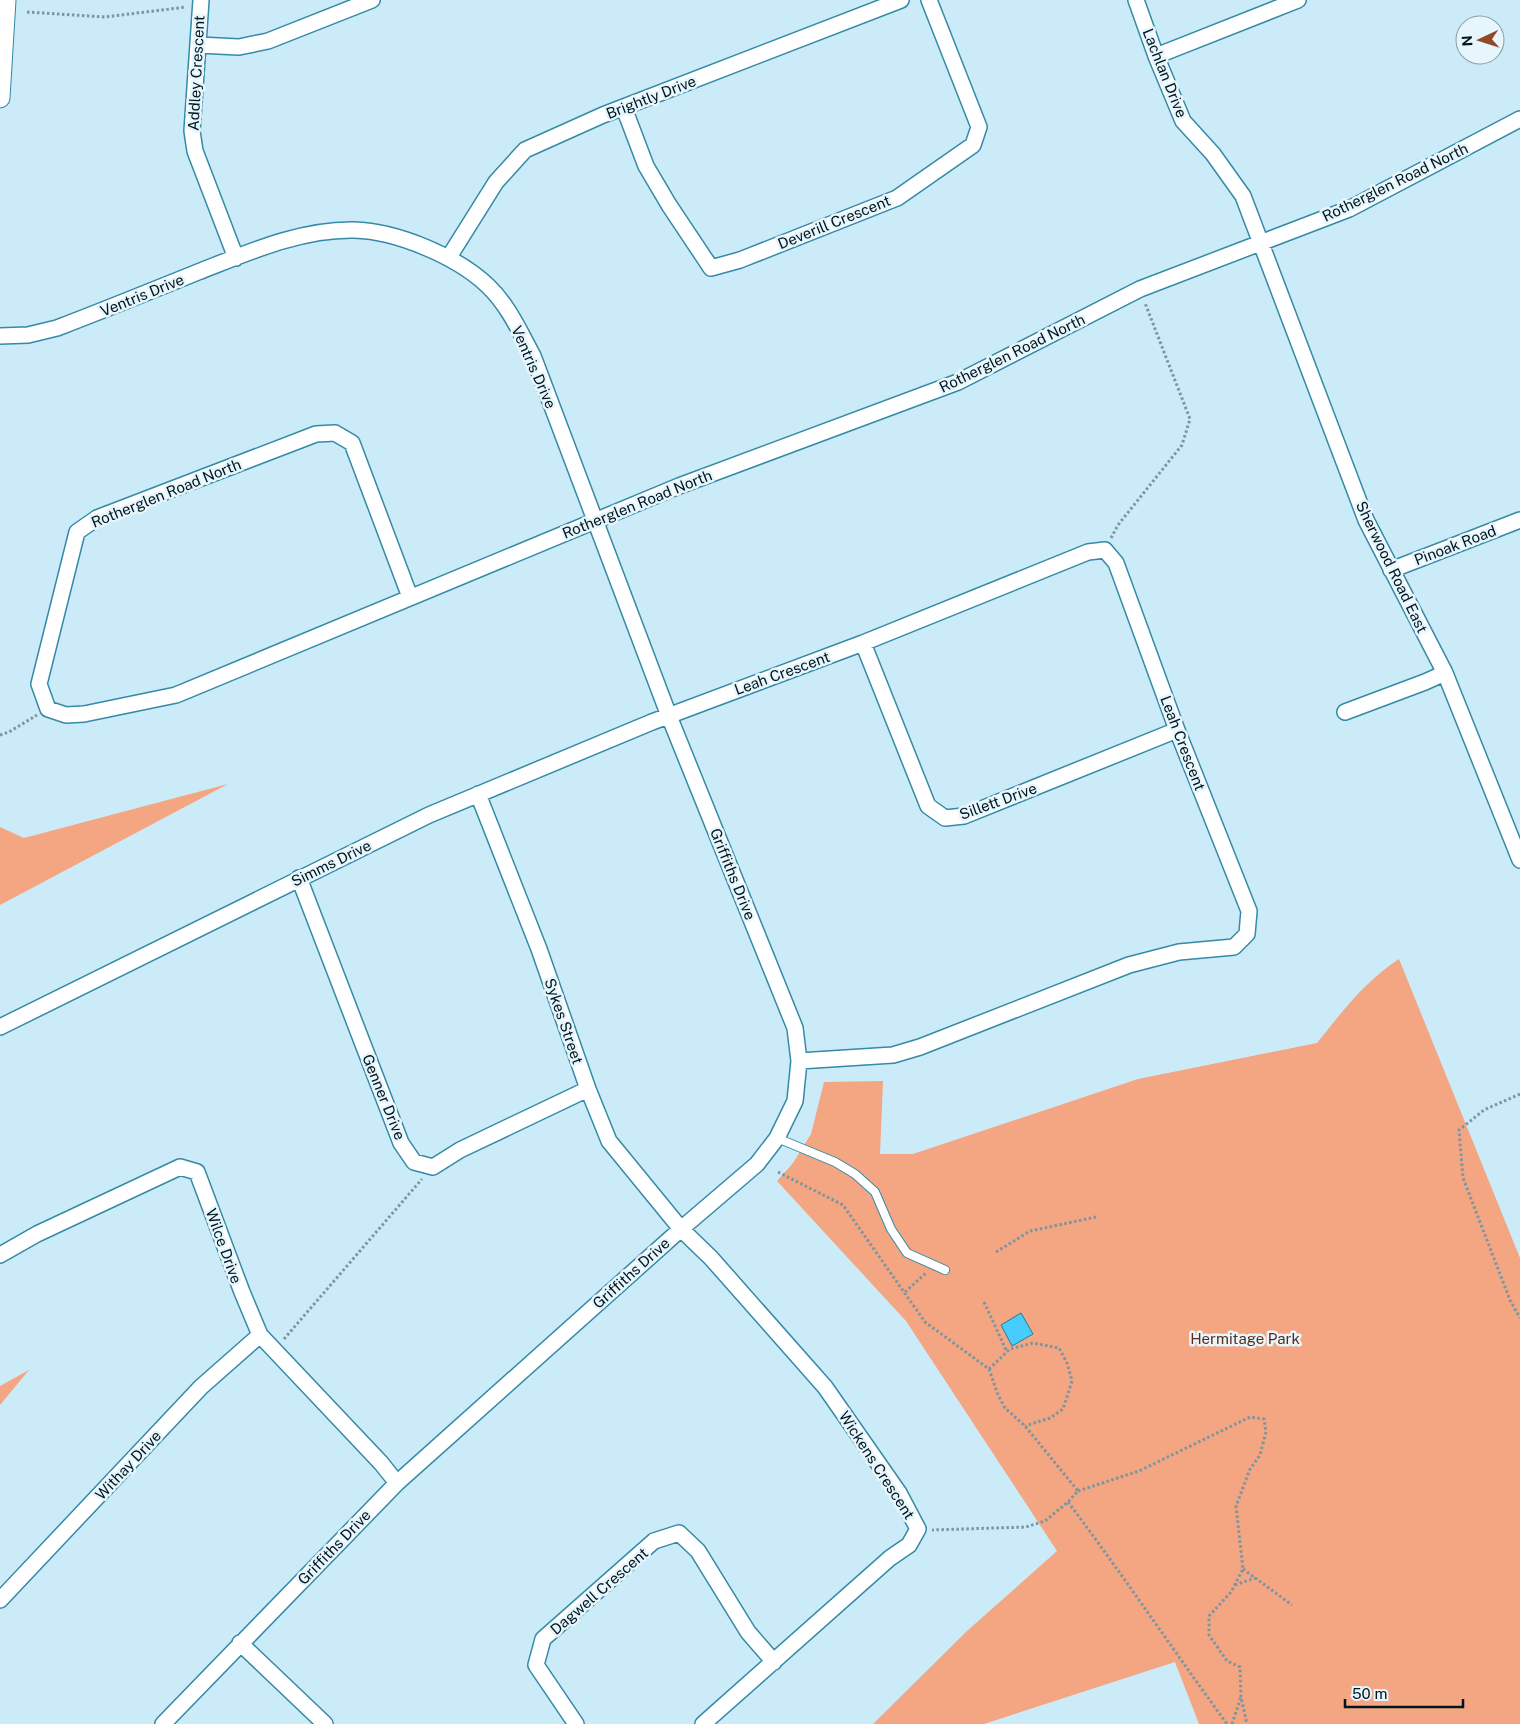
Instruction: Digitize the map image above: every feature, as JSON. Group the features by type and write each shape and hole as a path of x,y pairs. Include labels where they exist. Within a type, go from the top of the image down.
{"street":[{"path":"0,98 6,0"},
{"path":"198,46 239,47 268,41 372,0"},
{"name":"Brightly Drive","path":"450,257 496,182 525,150 624,108 901,0"},
{"name":"Deverill Crescent","path":"624,108 646,166 669,205 711,268 740,260 897,198 973,144 979,127 929,0"},
{"name":"Lachlan Drive","path":"1136,0 1156,56 1183,121 1213,154 1243,196 1262,243"},
{"path":"1156,56 1298,0"},
{"name":"Addley Crescent","path":"200,3 192,130 195,151 236,258"},
{"name":"Rotherglen Road North","path":"410,597 352,443 334,433 316,434 97,518 77,532 39,684 48,709 66,714 84,714 176,695 679,486 958,382 1140,289 1349,209 1520,119"},
{"name":"Ventris Drive","path":"0,336 28,335 57,328 236,258 314,233 355,230 385,235 450,257 488,286 512,316 533,356 669,716"},
{"name":"Sherwood Road East","path":"1262,243 1366,520 1444,673 1520,860"},
{"name":"Pinoak Road","path":"1391,570 1520,520"},
{"name":"Leah Crescent","path":"669,716 863,642 1088,552 1105,550 1116,563 1177,730 1249,911 1247,934 1234,947 1178,952 1129,966 920,1047 893,1055 799,1061"},
{"name":"Sillett Drive","path":"863,642 928,806 945,818 964,816 1177,730"},
{"path":"1345,712 1444,673"},
{"name":"Simms Drive","path":"0,1027 429,815 669,716"},
{"name":"Griffiths Drive","path":"163,1724 397,1483 681,1228 757,1164 777,1138 795,1100 799,1061 795,1028 669,716"},
{"name":"Sykes Street","path":"478,794 539,949 588,1089 609,1141 681,1228"},
{"name":"Genner Drive","path":"299,878 401,1143 414,1162 433,1167"},
{"path":"433,1167 460,1150 588,1089"},
{"name":"Wilce Drive","path":"0,1255 37,1234 180,1167 197,1172 260,1335 381,1463 397,1483"},
{"name":"Wickens Crescent","path":"681,1228 711,1258 825,1387 899,1493 918,1529 909,1544 890,1558 703,1724"},
{"name":"Withay Drive","path":"0,1600 201,1387 260,1335"},
{"name":"Dagwell Crescent","path":"576,1724 536,1665 543,1639 654,1541 679,1533 698,1551 748,1632 774,1662"},
{"path":"240,1643 324,1724"}],"lane":[{"path":"777,1138 835,1162 855,1174 875,1192 891,1229 906,1253 945,1270"}],"path":[{"path":"27,12 105,17 200,3"},
{"path":"1105,550 1118,525 1182,445 1190,418 1140,289"},
{"path":"0,735 9,732 48,709"},
{"path":"1520,1094 1484,1110 1459,1130 1463,1178 1510,1300 1520,1318"},
{"path":"275,1349 433,1167"},
{"path":"778,1172 843,1206 926,1322 989,1369 998,1395 1005,1408 1025,1426 1078,1491"},
{"path":"996,1252 1030,1231 1096,1217"},
{"path":"905,1293 934,1265"},
{"path":"984,1302 1007,1352"},
{"path":"989,1369 1010,1349 1034,1343 1059,1348 1067,1363 1072,1382 1063,1409 1050,1418 1025,1426"},
{"path":"918,1529 1026,1527 1045,1521 1078,1491 1139,1471 1250,1417 1264,1419 1266,1432 1260,1454 1250,1469 1236,1506 1243,1569 1231,1592 1209,1616 1209,1635 1227,1661 1240,1667 1241,1697 1247,1724"},
{"path":"1068,1502 1114,1563 1226,1724"},
{"path":"1243,1569 1292,1605"},
{"path":"1234,1585 1255,1578"},
{"path":"1232,1724 1241,1697"}],"green space":[{"path":"228,784 0,905 0,827 24,838"},
{"name":"Hermitage Park","path":"1399,959 1520,1258 1520,1724 1199,1724 1175,1662 984,1724 873,1724 967,1631 1057,1551 906,1321 777,1181 793,1163 811,1134 824,1082 883,1081 880,1154 913,1154 1138,1079 1317,1043 1365,987"},
{"path":"29,1370 0,1405 0,1386"}],"building":[{"path":"1021,1313 1033,1334 1012,1346 1001,1325"}]}
